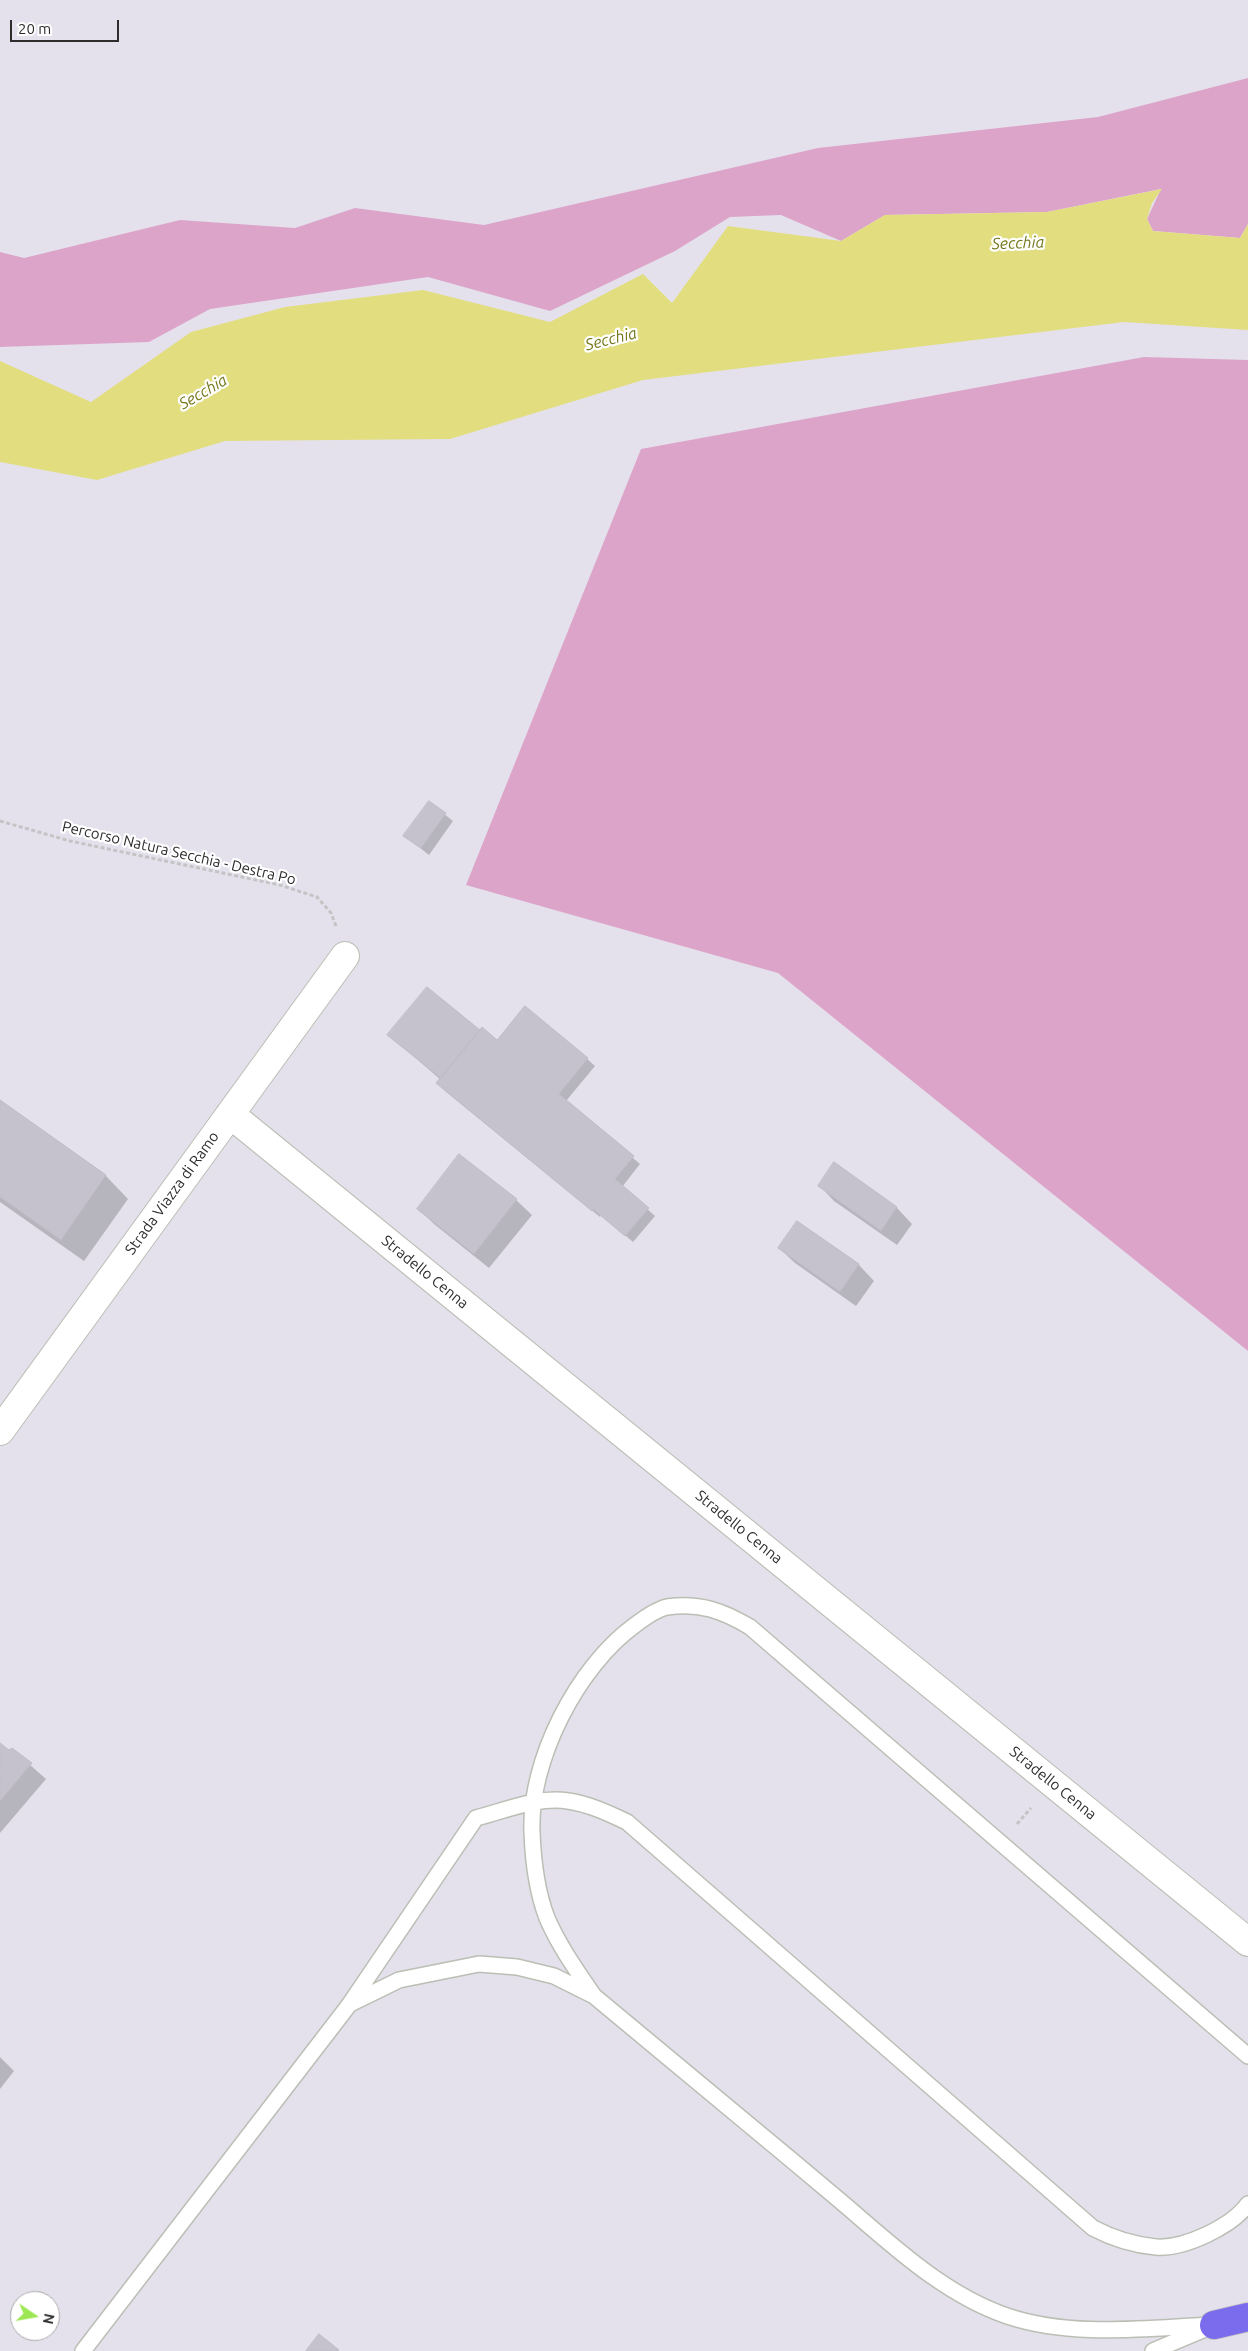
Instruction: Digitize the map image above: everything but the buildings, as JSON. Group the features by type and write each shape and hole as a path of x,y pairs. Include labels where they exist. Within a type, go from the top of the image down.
{"highway":[{"path":"1214,2325 1248,2317"}],"street":[{"name":"Strada Viazza di Ramo","path":"0,1431 346,956"},
{"name":"Stradello Cenna","path":"230,1114 1248,1942"}],"lane":[{"path":"594,1996 564,1951 547,1917 535,1869 532,1831 542,1763 557,1724 585,1676 622,1635 640,1621 666,1607 702,1606 724,1612 750,1627 1248,2056"},
{"path":"83,2351 348,2005 476,1818 535,1802 566,1801 594,1808 627,1822 1093,2228 1113,2238 1157,2247 1186,2243 1220,2228 1248,2204"},
{"path":"348,2005 399,1980 479,1964 518,1967 554,1976 594,1996 912,2260 975,2304 1009,2316 1047,2326 1098,2330 1214,2325"},
{"path":"1153,2351 1214,2325"}],"path":[{"name":"Percorso Natura Secchia - Destra Po","path":"0,821 70,841 280,884 317,897 331,913 346,956"},
{"path":"1001,1842 1053,1783"}],"shaded area":[{"path":"1248,78 1248,224 1240,238 1153,231 1147,219 1161,189 1047,212 885,215 841,241 781,215 730,217 675,251 550,311 428,277 210,309 149,342 0,347 0,252 24,258 180,220 295,228 355,208 484,225 818,148 1098,117"},
{"path":"1144,357 1248,360 1248,1351 778,973 466,885 641,449"}],"water":[{"name":"Secchia","path":"1162,189 1152,203 1147,219 1153,231 1240,238 1248,224 1248,330 1124,322 643,380 450,439 225,441 97,480 0,462 0,361 91,402 191,332 285,307 423,290 550,322 643,274 672,303 728,226 841,241 885,215 1047,212"}]}
